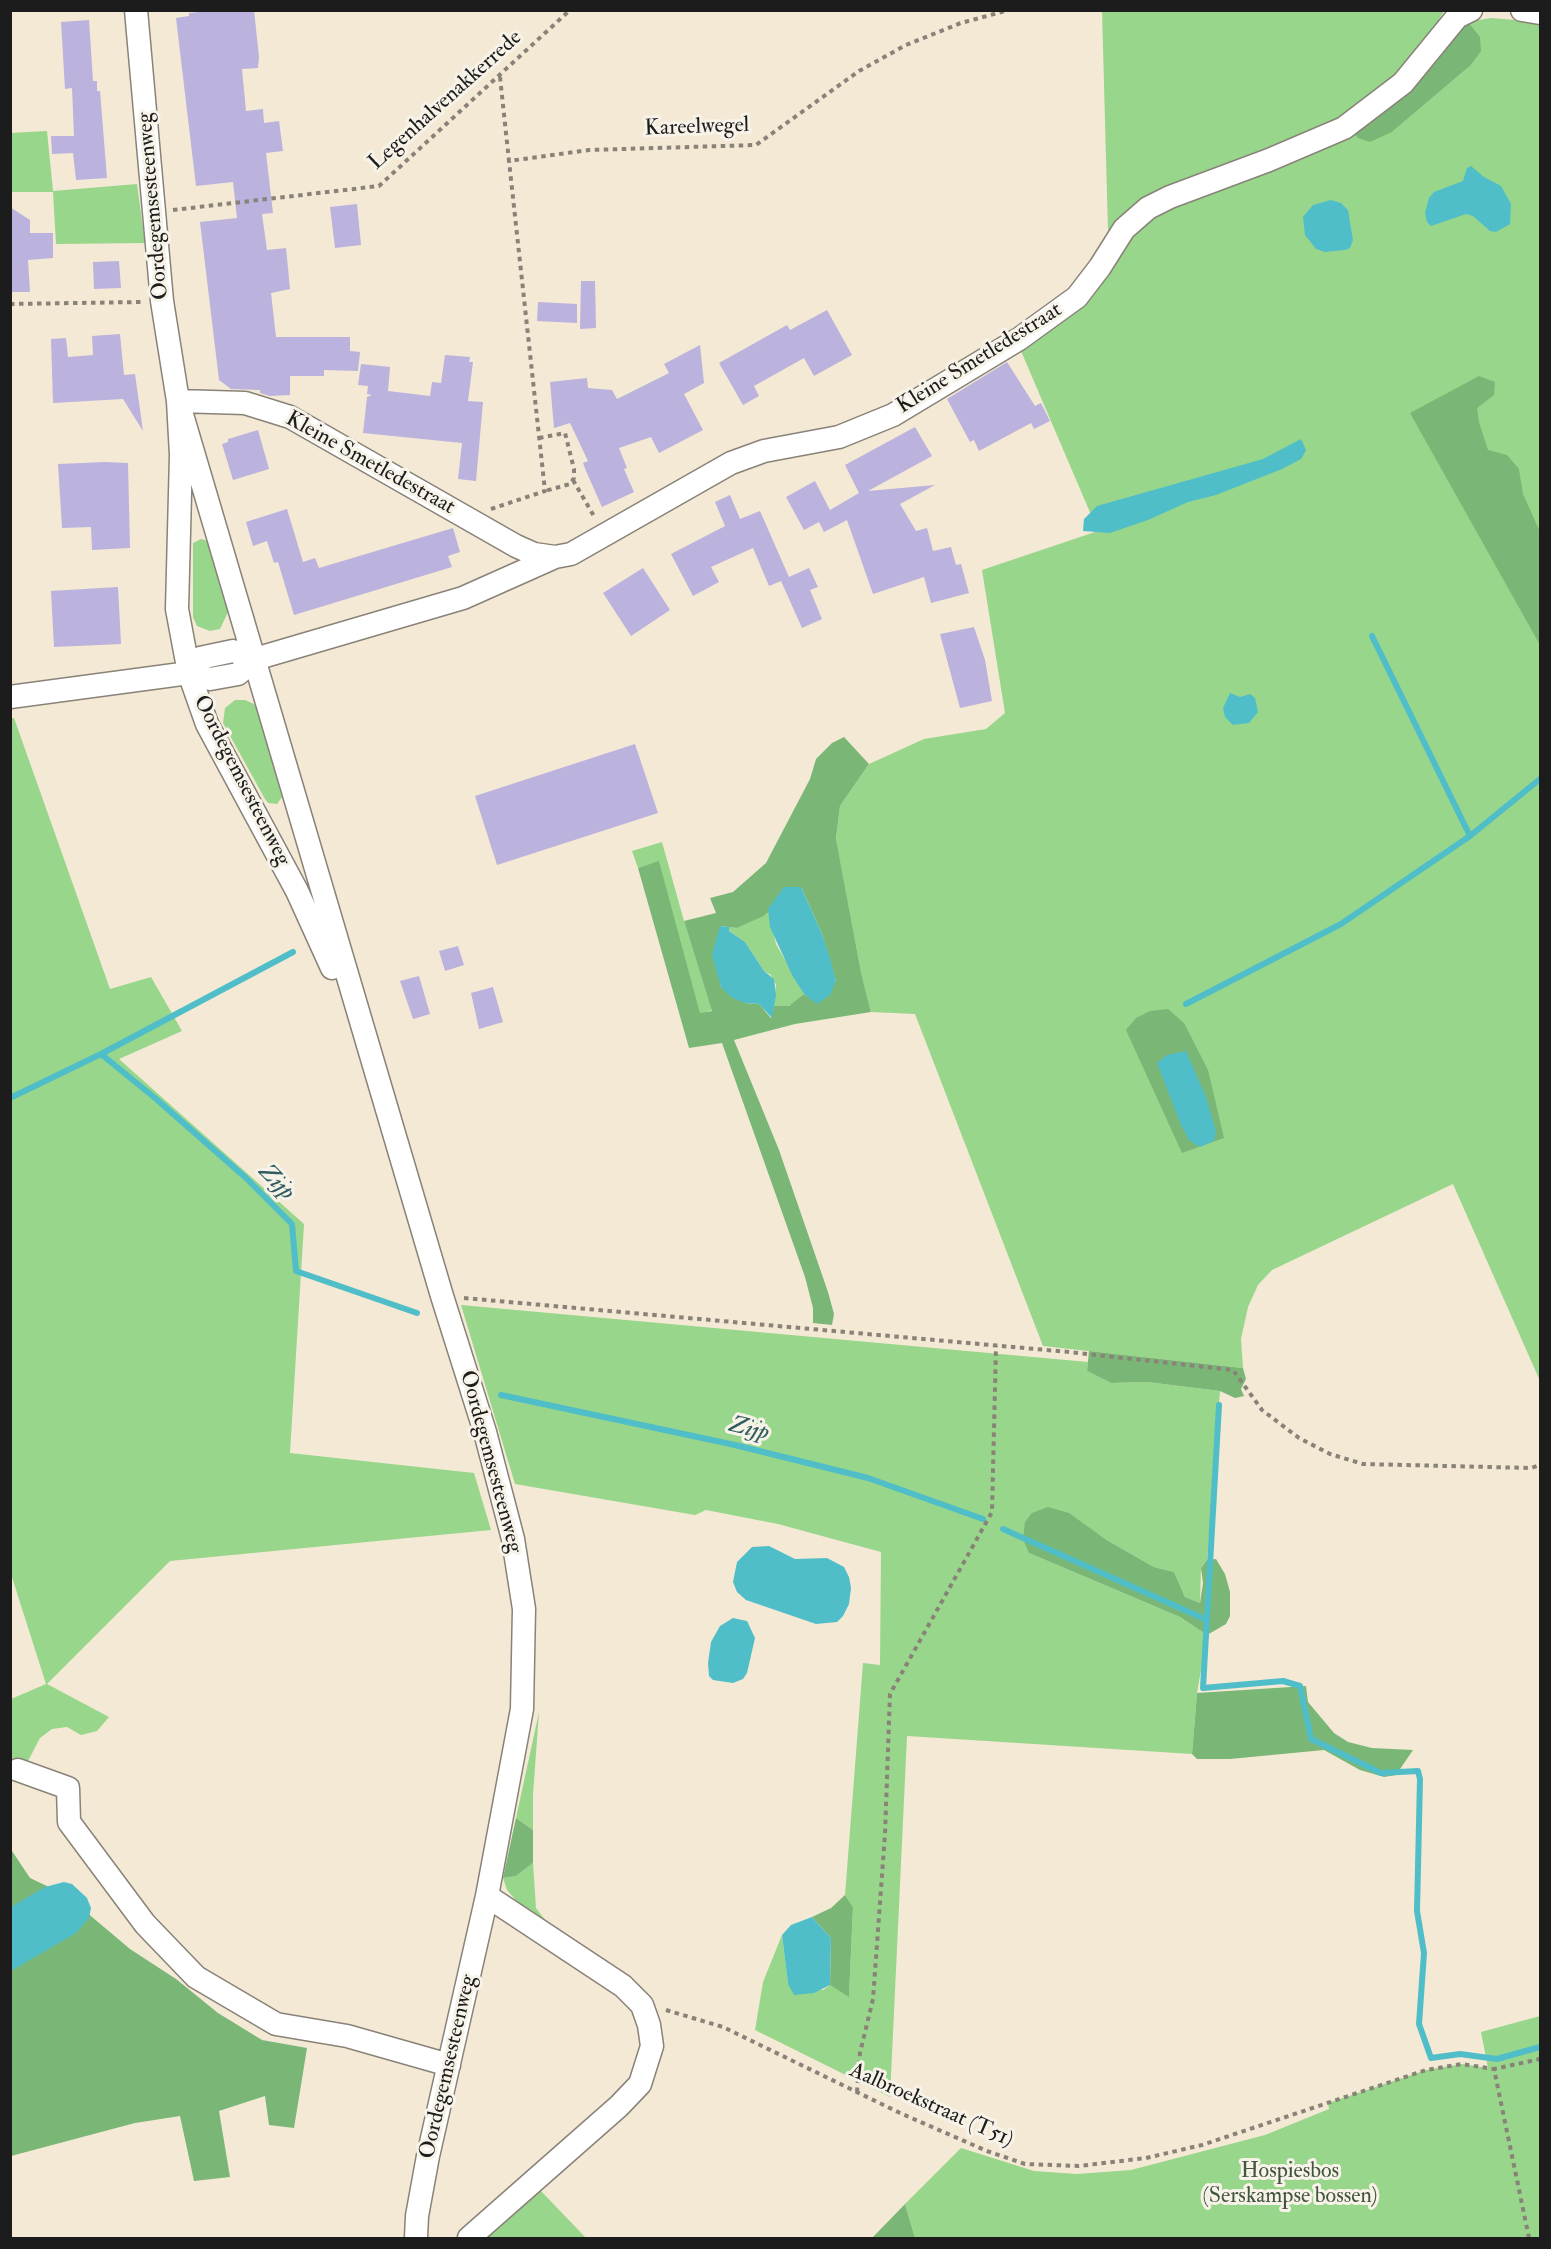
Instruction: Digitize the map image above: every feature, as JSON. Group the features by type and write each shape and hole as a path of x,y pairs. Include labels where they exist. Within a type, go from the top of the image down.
{"street":[{"name":"Oordegemsesteenweg","path":"135,10 162,301 178,401 181,455 177,609 189,673 207,724 297,891 365,1038"},
{"name":"Kleine Smetledestraat","path":"10,697 189,673 210,679 238,674 255,660 463,598 555,557 571,554 731,463 764,452 839,437 893,415 1010,345 1077,297 1100,267 1124,229 1148,208 1170,197 1269,160 1344,128 1403,83 1457,17 1471,10"},
{"path":"1522,10 1540,13"},
{"name":"Oordegemsesteenweg","path":"178,401 365,1038 491,1453 513,1539 524,1609 522,1709 487,1896 417,2216 416,2238"},
{"name":"Kleine Smetledestraat","path":"178,401 245,403 290,417 516,546 534,554 555,557"},
{"path":"18,1770 68,1788 69,1822 145,1924 196,1977 276,2024 347,2036 449,2065"},
{"path":"469,2238 619,2106 640,2084 652,2046 642,2005 623,1986 487,1896"}],"path":[{"name":"Legenhalvenakkerrede","path":"154,210 379,186 500,77 570,10"},
{"name":"Kareelwegel","path":"509,161 589,150 756,145 859,71 906,45 961,23 1009,10"},
{"path":"500,77 545,491"},
{"path":"10,304 64,305 162,301"},
{"path":"539,438 565,433 574,469 573,480 605,536"},
{"path":"474,522 501,504 570,484 573,480"},
{"path":"442,1296 996,1346 1233,1371 1262,1410 1299,1438 1330,1454 1363,1464 1531,1468 1540,1465"},
{"path":"858,2092 860,2053 873,1999 885,1834 890,1694 992,1512 996,1346"},
{"name":"Aalbroekstraat (T51)","path":"642,2005 680,2013 723,2027 987,2151 1026,2164 1079,2166 1146,2158 1202,2145 1426,2070 1461,2064 1497,2070"},
{"path":"1529,2238 1497,2070 1540,2059"}],"green space":[{"path":"1102,11 1444,11 1415,59 1355,113 1314,132 1158,192 1132,207 1108,231"},
{"path":"1491,18 1540,22 1540,1381 1453,1184 1272,1270 1258,1285 1248,1307 1241,1339 1243,1368 1043,1346 915,1014 871,1012 861,972 836,840 840,806 869,764 924,739 986,729 1005,713 982,570 1098,531 1021,351 1079,308 1096,291 1127,241 1159,214 1351,130 1392,132 1470,66 1468,22"},
{"path":"1468,22 1480,37 1481,51 1470,66 1392,132 1370,142 1358,138 1351,130"},
{"path":"47,131 53,191 137,184 145,243 56,244 53,192 11,192 11,133"},
{"path":"1479,376 1495,382 1494,395 1477,408 1488,450 1507,455 1519,469 1523,494 1540,532 1540,645 1410,413"},
{"path":"201,539 208,541 230,608 220,629 210,631 197,626 193,617 193,543"},
{"path":"235,700 245,700 254,704 258,711 282,797 277,804 268,803 265,799 223,723 225,708"},
{"path":"10,718 14,718 110,989 151,977 182,1031 119,1059 304,1224 290,1453 474,1473 491,1530 170,1561 47,1684 109,1717 97,1731 81,1735 67,1727 52,1729 40,1738 26,1765 11,1759 11,1699 46,1684 10,1571"},
{"path":"844,737 869,764 840,806 836,839 861,972 871,1012 795,1024 734,1040 779,1150 828,1292 834,1314 832,1325 813,1323 813,1308 805,1277 722,1043 689,1048 638,868 659,861 700,1013 712,1011 684,921 716,913 710,898 733,892 766,863 810,779 816,759 832,743","holes":["801,887 822,934 836,981 817,1003 804,994 789,1006 774,1006 771,1018 759,1004 745,1003 721,987 719,976 720,926 737,928 762,917"]},
{"path":"662,842 712,1010 700,1014 659,862 638,868 632,851"},
{"path":"768,909 776,944 804,994 794,1004 785,1007 774,1006 776,985 771,975 764,971 745,942 729,931 729,927 737,928 762,917"},
{"path":"1168,1009 1184,1023 1208,1070 1224,1138 1182,1153 1126,1030 1136,1018 1150,1011"},
{"path":"461,1305 1088,1362 1087,1371 1111,1383 1147,1382 1220,1391 1207,1560 1201,1568 1200,1603 1185,1597 1174,1572 1154,1567 1105,1539 1029,1553 1180,1617 1207,1635 1197,1693 1192,1754 907,1736 890,2097 755,2030 763,1982 782,1935 788,1984 823,1990 830,1985 849,1996 853,1907 845,1895 863,1663 880,1665 881,1552 778,1524 706,1510 695,1515 515,1484"},
{"path":"1089,1351 1243,1368 1246,1379 1241,1389 1244,1396 1235,1398 1220,1391 1147,1382 1111,1383 1087,1371"},
{"path":"1048,1507 1069,1513 1105,1539 1154,1567 1174,1572 1185,1597 1200,1603 1203,1583 1201,1568 1207,1560 1216,1559 1225,1574 1230,1592 1230,1616 1226,1624 1207,1635 1180,1617 1029,1553 1023,1539 1025,1522 1032,1513"},
{"path":"1306,1686 1308,1702 1334,1733 1348,1742 1372,1748 1413,1750 1396,1775 1384,1777 1360,1770 1324,1750 1230,1759 1197,1759 1192,1754 1197,1693"},
{"path":"539,1712 533,1795 533,1830 516,1818"},
{"path":"516,1818 533,1830 533,1863 516,1876 503,1878"},
{"path":"10,1848 30,1878 66,1895 130,1949 176,1979 218,2013 262,2040 307,2048 294,2128 269,2125 265,2096 219,2111 230,2177 194,2181 180,2116 135,2123 11,2156"},
{"path":"533,1863 536,1908 549,1925 526,1912 507,1890 503,1878 516,1876"},
{"path":"845,1895 853,1907 849,1997 830,1985 831,1938 812,1917 831,1908"},
{"name":"Hospiesbos (Serskampse bossen)","path":"1540,2016 1540,2238 915,2238 905,2204 961,2148 1034,2171 1077,2174 1131,2170 1265,2135 1329,2109 1328,2103 1426,2070 1462,2064 1488,2068 1481,2032"},
{"path":"540,2190 586,2238 485,2237"},
{"path":"905,2204 915,2238 872,2238"}],"water":[{"path":"1471,166 1484,177 1501,186 1511,204 1510,224 1496,232 1490,231 1473,216 1466,214 1431,226 1427,222 1425,213 1429,198 1434,192 1463,181 1467,168"},
{"path":"1331,200 1341,203 1348,210 1353,240 1350,248 1325,252 1316,249 1305,235 1303,217 1313,205"},
{"path":"1301,439 1306,450 1301,459 1282,469 1216,495 1188,502 1148,520 1110,533 1083,531 1084,519 1097,506 1263,459"},
{"path":"1230,693 1240,697 1250,694 1255,698 1258,712 1249,723 1233,725 1225,717 1223,708"},
{"path":"784,887 801,887 830,958 836,981 830,995 817,1004 804,994 792,975 770,927 768,909"},
{"path":"720,926 729,927 729,931 745,942 764,971 774,979 776,995 772,1018 759,1004 745,1003 731,997 721,987 712,955"},
{"path":"1186,1051 1206,1097 1216,1131 1214,1141 1200,1147 1189,1140 1181,1125 1157,1063 1167,1055"},
{"path":"769,1546 795,1559 827,1558 844,1567 851,1588 849,1604 837,1622 816,1624 746,1600 737,1592 733,1582 737,1562 752,1547"},
{"path":"733,1618 747,1621 755,1638 747,1673 743,1679 733,1683 713,1680 709,1676 708,1663 711,1642 720,1626"},
{"path":"64,1882 72,1884 87,1898 91,1908 89,1918 76,1933 11,1971 11,1907 45,1887"},
{"path":"812,1917 831,1938 830,1985 814,1993 794,1995 788,1984 782,1935 791,1925"}],"building":[{"path":"254,10 259,57 258,68 242,69 246,111 263,109 264,123 279,121 283,151 266,153 273,213 262,214 267,250 286,248 290,289 271,293 276,337 350,337 350,351 360,352 358,371 324,370 324,376 290,376 290,395 270,396 260,393 260,390 231,389 219,380 200,222 237,218 233,182 196,186 176,18 189,16 189,13"},
{"path":"89,20 93,81 97,81 97,91 100,91 107,178 76,180 73,153 52,154 51,136 74,136 72,88 65,89 61,22"},
{"path":"357,204 361,245 335,248 330,207"},
{"path":"10,207 30,220 30,233 53,233 53,258 28,260 30,292 10,292"},
{"path":"119,261 121,288 94,289 93,262"},
{"path":"581,281 595,281 596,328 580,329"},
{"path":"538,302 577,304 577,323 537,321"},
{"path":"827,310 852,355 814,376 804,358 754,386 759,396 743,405 719,363 787,325 790,330"},
{"path":"120,334 124,375 135,374 143,431 123,399 53,403 51,339 66,338 68,357 93,355 92,336"},
{"path":"700,345 704,383 684,394 703,430 659,453 651,437 619,448 627,468 624,469 634,492 602,507 583,463 588,461 570,423 554,428 550,382 587,378 588,388 612,390 617,399 669,373 664,364"},
{"path":"445,355 470,357 469,362 473,362 468,401 483,402 476,481 458,479 462,443 363,433 367,397 372,395 367,394 368,386 358,385 361,364 390,367 388,391 430,396 432,382 441,383"},
{"path":"1007,362 1035,406 1041,403 1050,421 1034,429 1031,423 979,451 974,440 970,442 947,399"},
{"path":"915,427 932,456 868,491 935,485 900,504 916,531 927,528 933,551 951,547 956,565 961,564 969,593 931,603 924,577 873,594 847,520 824,532 819,522 804,530 786,497 815,481 830,510 859,493 845,465"},
{"path":"258,430 269,469 233,480 222,444 228,442 228,439"},
{"path":"128,463 130,548 92,550 91,527 62,528 58,464"},
{"path":"730,495 740,519 760,511 789,577 809,568 818,587 810,590 822,619 802,628 781,581 769,586 753,548 711,567 719,582 693,596 671,554 725,526 715,502"},
{"path":"287,509 303,562 315,558 319,568 453,528 460,552 448,556 452,567 294,615 278,562 274,563 267,541 253,546 246,522"},
{"path":"643,568 670,610 631,636 603,593"},
{"path":"118,587 121,644 54,647 51,591"},
{"path":"974,627 985,660 992,701 960,708 940,634"},
{"path":"635,744 658,813 497,865 475,796"},
{"path":"458,946 464,965 445,971 439,951"},
{"path":"419,976 430,1014 413,1019 400,981"},
{"path":"493,987 503,1022 479,1029 471,993"}],"waterway":[{"path":"1372,636 1470,836"},
{"path":"1186,1004 1341,924 1470,836 1540,779"},
{"name":"Zijp","path":"10,1098 101,1054 293,952"},
{"name":"Zijp","path":"101,1054 246,1178 292,1224 296,1271 417,1313"},
{"name":"Zijp","path":"501,1395 735,1445 868,1478 983,1519"},
{"path":"1219,1405 1203,1688 1283,1681 1300,1686 1311,1739 1381,1773 1418,1771 1420,1779 1417,1911 1424,1953 1419,2024 1431,2058 1460,2054 1497,2059 1540,2047"},
{"name":"Zijp","path":"1003,1529 1207,1620"}]}
